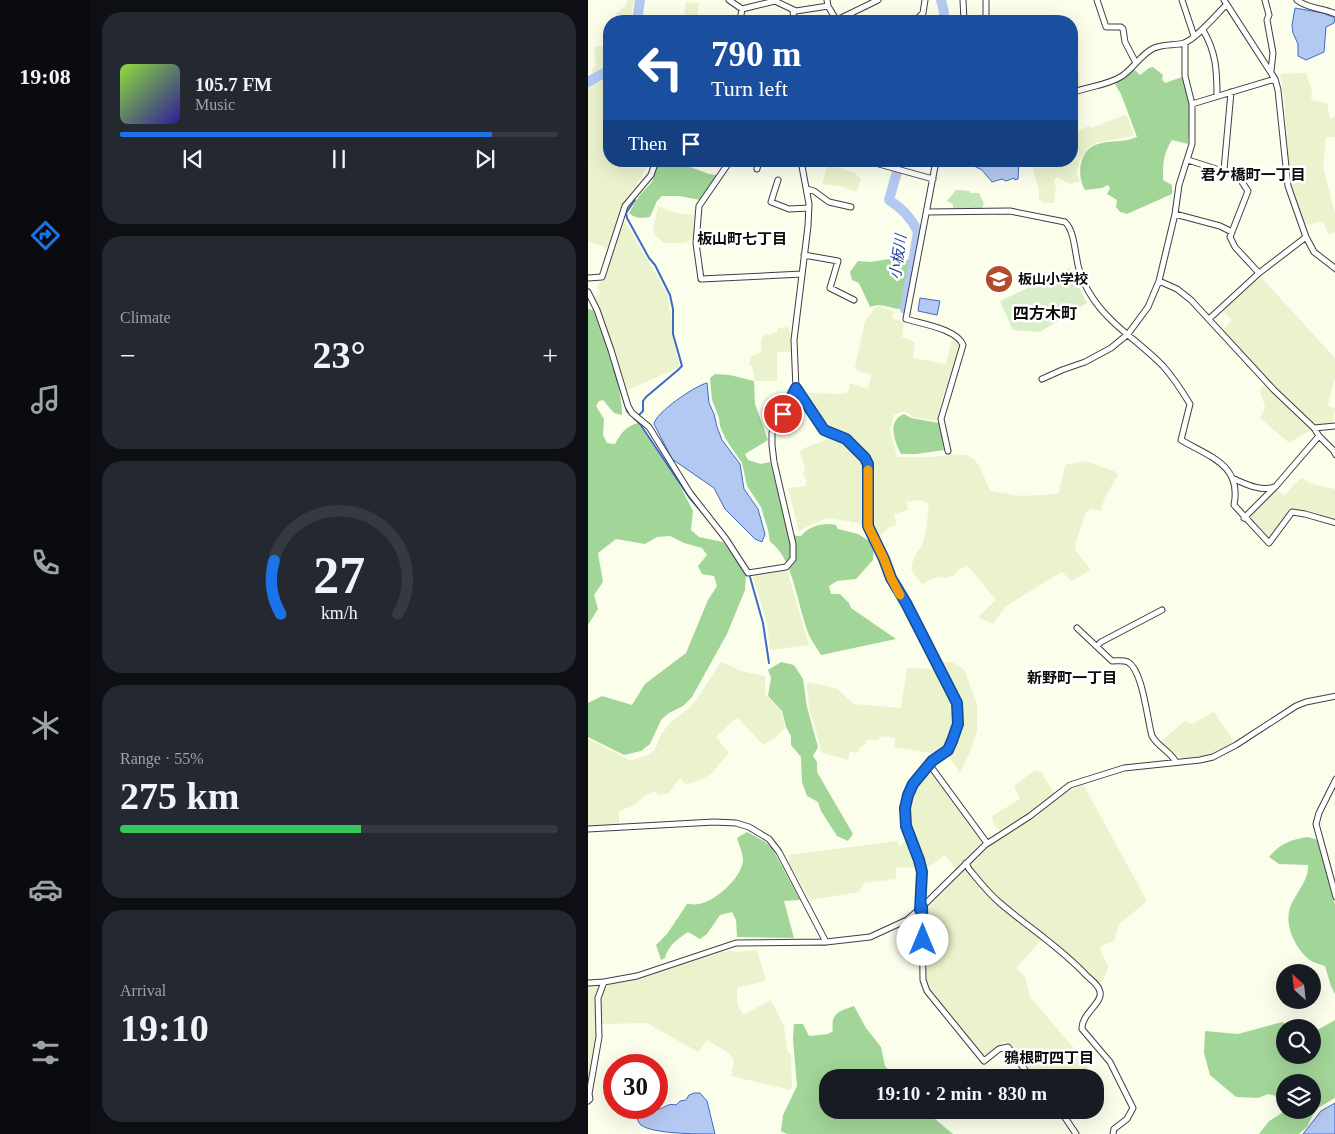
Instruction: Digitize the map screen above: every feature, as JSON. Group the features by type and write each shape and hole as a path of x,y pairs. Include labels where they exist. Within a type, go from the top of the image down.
{"street":[{"path":"729,0 742,9"},
{"path":"849,15 878,0"},
{"path":"921,15 925,0"},
{"path":"963,0 964,15"},
{"path":"986,0 986,15"},
{"path":"1097,0 1106,27 1121,27 1124,29 1125,42 1136,63"},
{"path":"1182,0 1194,36"},
{"path":"1265,0 1274,53 1271,71"},
{"path":"1297,0 1303,4 1336,14"},
{"path":"742,9 770,1 775,1 793,10 828,3 834,15"},
{"path":"1078,90 1113,81 1124,75 1146,53 1154,48 1166,44 1185,43 1203,30 1225,2 1275,79 1278,90 1288,186 1306,237 1314,252 1336,268"},
{"path":"741,15 742,9"},
{"path":"793,10 793,15"},
{"path":"1203,30 1212,46 1217,96"},
{"path":"1042,379 1085,362 1111,348 1128,334 1148,307 1159,281 1175,214 1179,186 1192,144 1192,104 1185,76 1185,43"},
{"path":"1192,104 1275,79"},
{"path":"1224,170 1231,92"},
{"path":"1188,160 1238,176 1248,190 1230,237 1235,247 1259,272"},
{"path":"588,278 602,277 625,206 651,175 654,167"},
{"path":"726,167 699,206 696,243 701,279 802,274"},
{"path":"588,292 597,310 617,374 632,413 649,427 690,493 726,539 748,573 786,567 793,558 793,544 774,462 772,433 796,388 794,340 809,208 802,167"},
{"path":"888,167 933,179"},
{"path":"935,167 906,319 952,334 961,340 963,345 941,420 948,452"},
{"path":"778,180 771,202 789,209 809,208"},
{"path":"807,189 814,191 829,202 851,207"},
{"path":"927,212 1010,212 1065,222 1071,232 1078,267 1084,285 1100,309 1163,366 1190,404 1181,440 1226,467 1234,479 1236,493 1234,505 1244,518 1269,543 1292,512 1336,523"},
{"path":"1175,214 1220,226 1232,232"},
{"path":"1209,319 1259,272 1306,237"},
{"path":"804,255 838,261 830,288 854,300"},
{"path":"1159,281 1184,294 1274,390 1314,428 1336,455"},
{"path":"796,388 824,430 846,439 865,458 868,464 868,526 897,590 906,603 957,703 958,724 948,750 929,764 913,784 905,808 906,826 922,872 923,980 927,991 984,1061 999,1048 1008,1047 1024,1069"},
{"path":"1314,428 1336,426"},
{"path":"1244,518 1276,486 1319,436"},
{"path":"1234,479 1251,486 1268,489 1276,486"},
{"path":"1097,646 1162,610"},
{"path":"1077,628 1112,661 1127,662 1134,669 1139,681 1152,736 1156,742 1172,755 1176,762"},
{"path":"588,983 637,976 736,943 826,942 870,936 907,920 987,843 1030,816 1064,789 1076,783 1124,768 1200,760 1221,754 1296,706 1317,699 1336,696"},
{"path":"929,764 987,843"},
{"path":"1336,780 1316,824 1336,897"},
{"path":"588,829 714,822 736,823 749,827 768,839 779,852 826,942"},
{"path":"966,863 968,869 995,898 1068,956 1098,988 1101,994 1099,1000 1083,1020 1082,1029 1110,1062 1134,1108 1127,1119 1114,1129 1113,1134"},
{"path":"588,1101 599,1037 598,998 604,982"},
{"path":"1066,1119 1076,1134"}],"green space":[{"path":"627,0 634,0 631,15 616,15 617,13 626,5"},
{"path":"686,2 699,3 697,15 685,15"},
{"path":"596,46 603,47 603,69 593,73 592,70 596,65 594,51"},
{"path":"1078,66 1080,86 1078,87"},
{"path":"1153,67 1163,75 1162,79 1165,83 1182,77 1190,105 1188,144 1172,140 1165,155 1163,180 1172,185 1172,194 1127,214 1120,212 1116,207 1117,200 1107,194 1110,188 1108,185 1102,188 1085,190 1081,178 1081,164 1087,151 1098,144 1137,137 1121,94 1115,84 1134,69 1140,75"},
{"path":"1306,73 1312,91 1311,100 1327,103 1330,118 1335,116 1335,137 1326,138 1323,167 1335,213 1335,232 1329,235 1323,222 1307,225 1304,223 1290,184 1284,97 1280,74"},
{"path":"603,78 603,167 647,167 623,205 622,216 668,295 673,339 679,364 678,368 625,391 602,313 594,297 601,294 597,286 603,280 612,250 588,241 588,86"},
{"path":"1125,115 1134,135 1090,146 1079,162 1077,173 1080,181 1070,184 1057,177 1054,180 1056,188 1054,203 1043,203 1039,199 1039,191 1033,167 1078,167 1078,132 1089,126 1091,128"},
{"path":"657,167 690,167 718,177 700,200 679,196 662,196 657,201 650,217 641,218 629,213 639,196 652,182"},
{"path":"827,167 838,167 856,174 861,180 856,192 844,187 822,184"},
{"path":"956,190 979,193 984,204 982,208 953,208 953,204 947,201"},
{"path":"658,206 676,213 694,215 693,238 685,243 664,243 656,236 653,230"},
{"path":"889,259 913,260 903,309 879,305 870,307 859,283 852,280 850,272 858,261 870,262"},
{"path":"1070,268 1087,303 1040,332 1013,330 1000,301"},
{"path":"1260,276 1335,358 1335,380 1328,406 1335,408 1333,423 1319,425 1289,443 1260,418 1265,407 1260,391 1261,387 1269,383 1222,331 1232,320 1222,310"},
{"path":"880,306 894,312 892,318 904,322 902,337 915,342 913,358 946,364 952,339 960,342 951,376 942,398 937,421 913,417 905,411 894,415 890,429 897,457 929,457 947,454 966,455 974,459 980,467 990,491 1022,496 1056,494 1059,492 1067,464 1085,461 1116,472 1118,475 1104,499 1101,511 1092,509 1086,512 1075,545 1075,550 1091,570 1072,581 1062,572 1051,578 1005,607 993,624 978,617 996,600 968,566 958,570 955,575 946,578 937,577 922,584 911,570 913,560 922,546 929,503 919,500 906,502 908,510 894,514 897,525 889,527 881,535 872,539 867,527 854,522 827,518 799,532 788,488 805,486 807,481 803,475 805,469 800,451 826,440 827,435 826,429 812,407 814,406 806,393 846,394 849,390 849,383 868,389 871,375 858,371 855,367 865,321 875,308"},
{"path":"588,309 593,310 607,348 616,377 621,404 622,415 614,413 603,400 599,401 596,406 604,419 603,435 607,443 615,444 624,431 638,423 679,484 693,511 691,530 699,537 723,542 746,573 745,590 727,634 692,697 683,706 669,713 661,720 650,744 641,751 624,755 588,737 588,703 602,696 632,705 645,684 686,653 708,600 717,586 714,576 702,574 698,566 707,555 702,548 684,543 670,536 657,537 645,544 616,539 598,553 603,582 594,595 598,609 588,625"},
{"path":"788,327 791,352 777,352 777,381 755,381 752,366 749,364 751,356 756,355 762,350 761,340 763,336 777,332 777,328"},
{"path":"715,374 730,375 754,381 755,404 768,440 745,454 748,460 761,464 770,462 788,530 796,536 801,536 812,527 831,524 836,525 838,529 858,534 874,544 873,560 856,579 837,581 829,586 831,594 840,594 849,603 851,608 896,639 821,655 809,635 790,571 778,549 770,542 761,507 747,486 742,463 725,438 720,426 712,400 710,378"},
{"path":"904,414 911,418 939,423 944,450 901,454 896,444 894,427 898,417"},
{"path":"1301,478 1312,484 1335,489 1335,521 1294,509 1291,510 1268,537 1248,519 1249,516 1274,488 1284,495"},
{"path":"787,570 809,645 770,650 767,623 753,578 754,575"},
{"path":"722,662 741,671 765,676 765,694 781,711 785,728 775,738 763,745 739,719 735,719 716,737 729,753 710,775 686,784 680,778 669,793 659,795 654,791 646,795 633,806 619,811 619,825 588,826 588,739 630,761 648,755 655,750 661,734 671,722 697,699"},
{"path":"781,662 794,665 803,679 807,707 818,747 813,756 817,762 817,772 853,834 848,841 837,836 821,811 818,802 807,796 802,782 801,757 791,745 791,736 786,727 782,711 768,696 771,678 768,670"},
{"path":"938,662 952,662 964,669 977,704 977,731 960,773 947,754 955,742 961,705"},
{"path":"907,668 937,669 955,703 954,723 949,739 938,754 894,747 895,738 881,736 878,740 867,740 864,746 861,746 858,753 850,752 848,760 822,753 809,707 807,682 836,688 854,704 901,708"},
{"path":"1214,712 1233,740 1232,743 1216,752 1202,756 1181,758 1160,742 1185,721 1192,724"},
{"path":"930,768 982,839 981,843 956,869 945,855 926,869 896,868 896,879 864,883 859,892 810,900 789,863 789,855 897,841 900,846 912,835 908,816 910,795 916,783"},
{"path":"1035,770 1042,773 1054,793 1029,813 1000,830 994,825 992,816 1020,799 1014,786"},
{"path":"1083,784 1147,901 1119,924 1114,941 1101,946 1100,951 1108,965 1102,982 1096,981 1047,934 1016,968 1025,977 1030,997 1081,1054 1088,1069 1030,1069 1010,1045 1005,1042 986,1055 982,1055 928,989 924,980 925,910 987,846 1029,820 1062,794"},
{"path":"747,832 764,841 772,848 800,900 784,901 794,938 737,937 736,920 732,912 720,915 707,934 700,939 688,932 668,949 665,958 661,960 656,945 667,934 687,904 706,902 720,894 738,874 743,861 737,838"},
{"path":"1308,837 1318,840 1335,905 1335,994 1325,966 1305,956 1292,937 1290,929 1290,908 1304,882 1308,865 1279,864 1269,857 1278,848 1296,839"},
{"path":"731,950 736,952 757,950 766,981 737,988 737,1003 743,1015 771,1000 784,1026 788,1053 791,1054 792,1086 790,1090 731,1076 734,1060 729,1053 707,1040 698,1052 647,1023 595,1025 596,1037 588,1092 588,986 630,981 695,959"},
{"path":"854,1006 866,1028 881,1047 885,1066 888,1069 819,1069 819,1119 935,1119 953,1134 787,1134 781,1131 783,1115 797,1086 793,1039 794,1024 803,1024 809,1036 828,1034 833,1031 834,1017"},
{"path":"1335,1020 1335,1098 1321,1106 1321,1074 1276,1074 1276,1096 1268,1094 1258,1098 1236,1097 1210,1075 1204,1053 1205,1031 1238,1034 1276,1024 1276,1064 1321,1064 1321,1028"},
{"path":"1276,1117 1276,1119 1311,1119 1307,1127 1299,1134 1259,1134 1269,1121"}],"water":[{"path":"1295,8 1323,13 1335,18 1334,23 1326,27 1324,52 1306,60 1298,56 1298,44 1293,33 1292,25"},
{"path":"976,167 1019,167 1018,179 1015,180 1014,178 1006,181 1002,179 992,182 982,170"},
{"path":"920,298 940,301 937,315 918,311"},
{"path":"707,383 709,403 722,440 740,464 744,489 758,509 765,534 762,542 755,539 725,509 714,488 672,459 654,424 661,413 677,400"},
{"path":"700,1093 707,1101 715,1134 676,1133 655,1130 639,1123 637,1119 668,1119 668,1105 676,1105 680,1101 686,1100 689,1095"},
{"path":"1335,1103 1335,1134 1303,1134 1315,1119 1321,1119 1321,1111"}],"waterway":[{"path":"638,15 640,0"},
{"name":"小板川","path":"941,0 944,15"},
{"path":"588,82 603,73"},
{"name":"小板川","path":"898,167 889,200 906,214 918,232 905,309"},
{"path":"635,200 626,213 627,218 649,258 655,265 670,295 673,309 673,334 682,366 646,397 643,401 643,411 639,415"},
{"path":"614,369 627,411 640,424 689,497 710,522"},
{"path":"750,577 763,623 769,663"}],"slow traffic":[{"path":"868,470 868,526 900,595"}],"place":[{"name":"板山小学校","path":"999,279"}],"district":[{"name":"君ケ橋町一丁目","path":"1253,175"},
{"name":"板山町七丁目","path":"742,239"},
{"name":"四方木町","path":"1045,313"},
{"name":"新野町一丁目","path":"1072,678"},
{"name":"鴉根町四丁目","path":"1049,1058"}],"route":[{"path":"783,414 796,388 824,430 846,439 865,458 868,464 868,526 897,590 906,603 957,703 958,724 948,750 932,761 920,773 908,795 905,808 906,826 922,872 920,910 922,907 923,940"}]}
